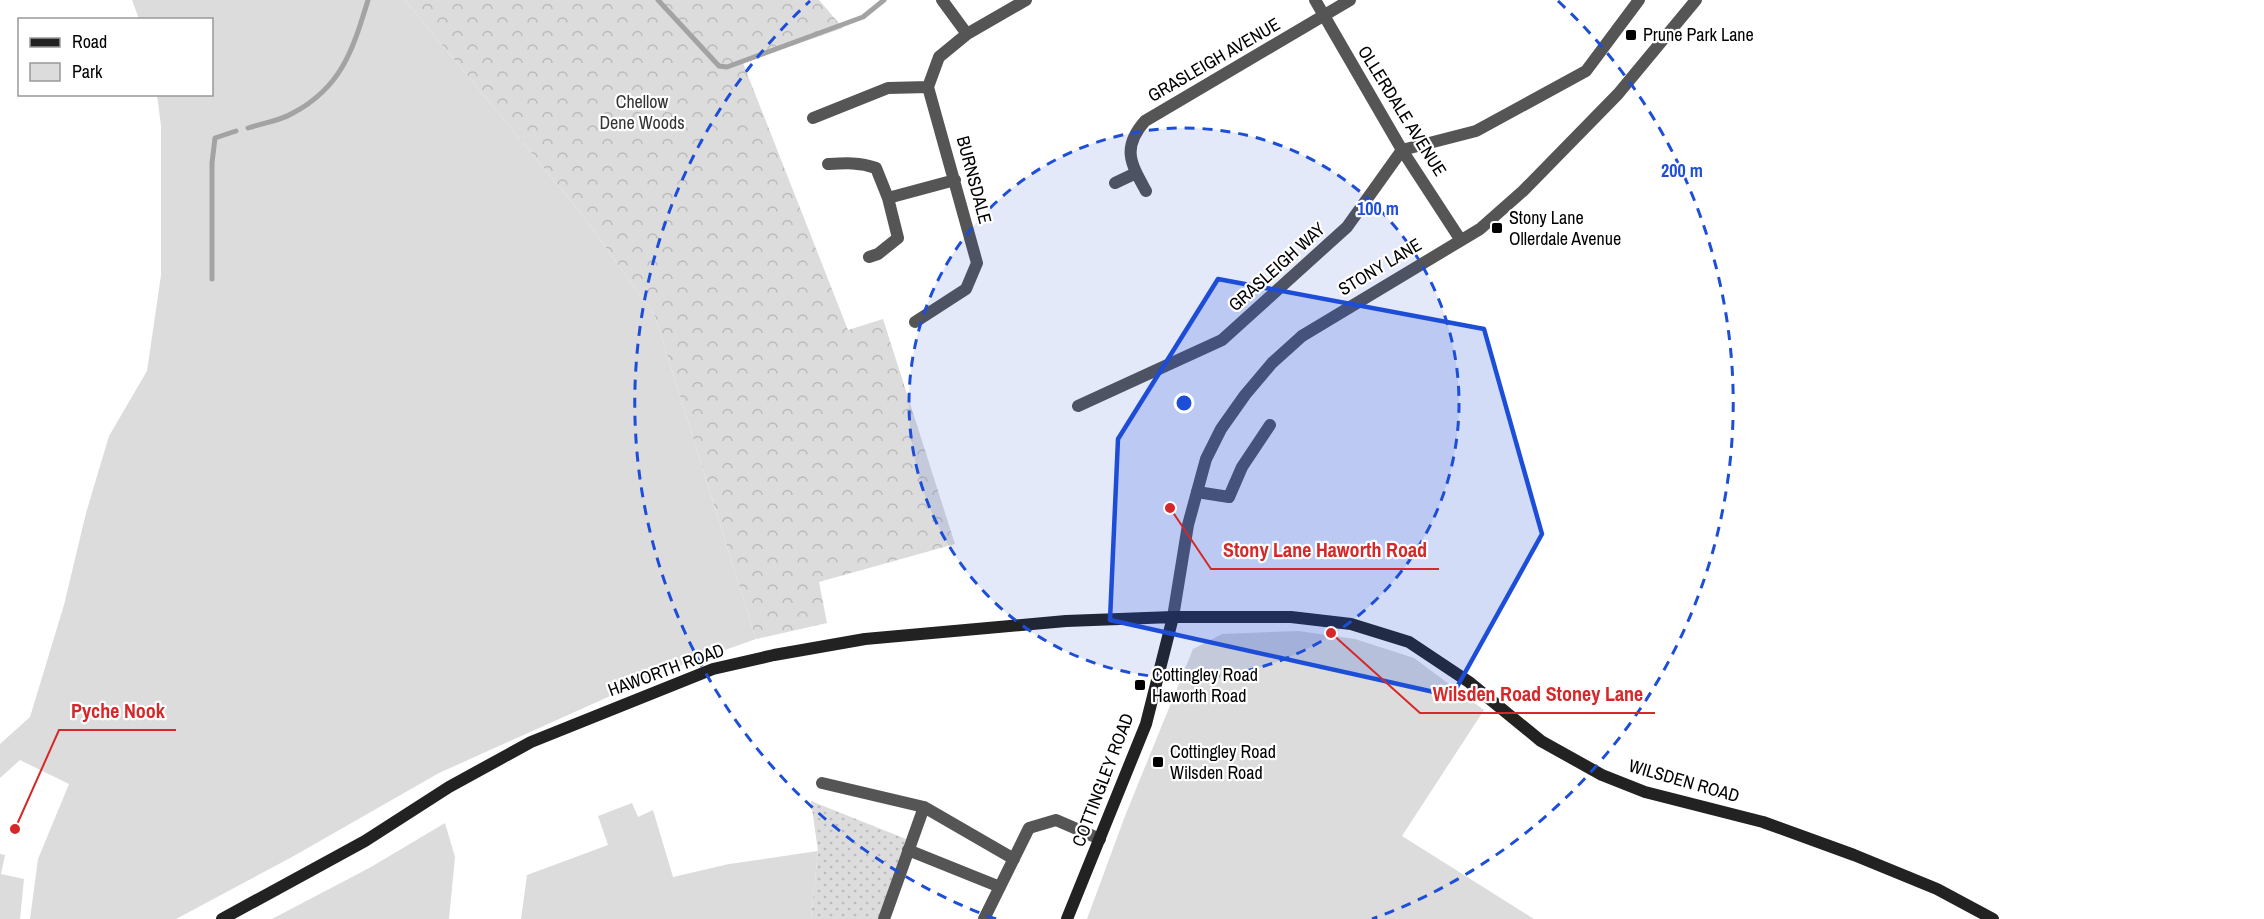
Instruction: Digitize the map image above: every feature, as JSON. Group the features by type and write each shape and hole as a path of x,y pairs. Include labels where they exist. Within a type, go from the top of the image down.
{"main road":[{"name":"WILSDEN ROAD","path":"1173,617 1292,616 1324,619 1351,624 1409,642 1468,682 1541,741 1602,775 1645,792 1763,822 1824,843 1937,889 1993,919"},
{"name":"COTTINGLEY ROAD","path":"1067,919 1146,724 1173,617"},
{"name":"HAWORTH ROAD","path":"222,919 365,841 449,787 531,742 713,669 774,655 865,639 1066,621 1173,617"}],"street":[{"path":"942,0 967,34"},
{"path":"813,118 888,88 928,87 939,57 967,34 1026,0"},
{"name":"OLLERDALE AVENUE","path":"1315,0 1402,150 1460,239"},
{"name":"GRASLEIGH AVENUE","path":"1146,191 1131,164 1130,143 1136,131 1145,121 1350,0"},
{"path":"1402,150 1476,131 1586,71 1639,0"},
{"name":"STONY LANE","path":"1173,617 1188,525 1206,459 1221,429 1272,363 1302,336 1480,229 1539,175 1618,94 1696,0"},
{"name":"BURNSDALE","path":"915,322 966,289 977,263 956,180 928,87"},
{"name":"GRASLEIGH WAY","path":"1078,406 1222,340 1347,227 1402,150"},
{"path":"828,164 848,162 866,164 876,168 888,198 898,238 878,254 869,257"},
{"path":"1115,183 1136,173"},
{"path":"888,198 956,180"},
{"path":"1197,492 1230,498 1242,467 1270,424"},
{"path":"822,783 924,807 1014,859"},
{"path":"884,919 924,807"},
{"path":"984,919 1029,828 1056,820 1100,839"},
{"path":"908,850 1000,887"}],"highlighted area":[{"path":"1218,279 1484,329 1542,534 1452,696 1110,620 1118,439"}],"green space":[{"path":"132,0 405,0 581,213 655,316 756,639 668,670 439,773 292,857 176,919 30,919 38,859 69,784 20,760 0,778 0,744 30,717 64,605 86,513 109,436 147,371 161,275 161,126 157,96 213,96 213,18 139,18"},
{"name":"Chellow Dene Woods","path":"405,0 819,0 843,28 743,63 848,330 883,319 955,544 819,582 827,623 756,639 655,316 581,213"},
{"path":"1298,631 1355,639 1414,658 1484,710 1402,836 1534,919 1087,919 1125,816 1193,649 1222,634"},
{"path":"811,801 906,839 878,919 811,919 818,851"},
{"path":"632,803 638,817 653,810 673,877 729,864 818,851 811,919 521,919 527,875 608,845 598,816"},
{"path":"445,823 455,857 449,919 272,919 371,867"},
{"path":"0,854 5,855 1,874 24,879 20,919 0,919"}],"waterway":[{"path":"248,128 288,116 310,103 323,91 334,79 351,50 368,0"},
{"path":"658,0 719,66 727,67 863,17 884,0"},
{"path":"212,279 212,163 215,138 236,131"}],"place":[{"name":"Prune Park Lane","path":"1631,35"},
{"name":"Stony Lane Ollerdale Avenue","path":"1497,228"},
{"name":"Stony Lane Haworth Road","path":"1170,508"},
{"name":"Wilsden Road Stoney Lane","path":"1331,633"},
{"name":"Cottingley Road Haworth Road","path":"1140,685"},
{"name":"Cottingley Road Wilsden Road","path":"1158,762"},
{"name":"Pyche Nook","path":"15,829"}]}
